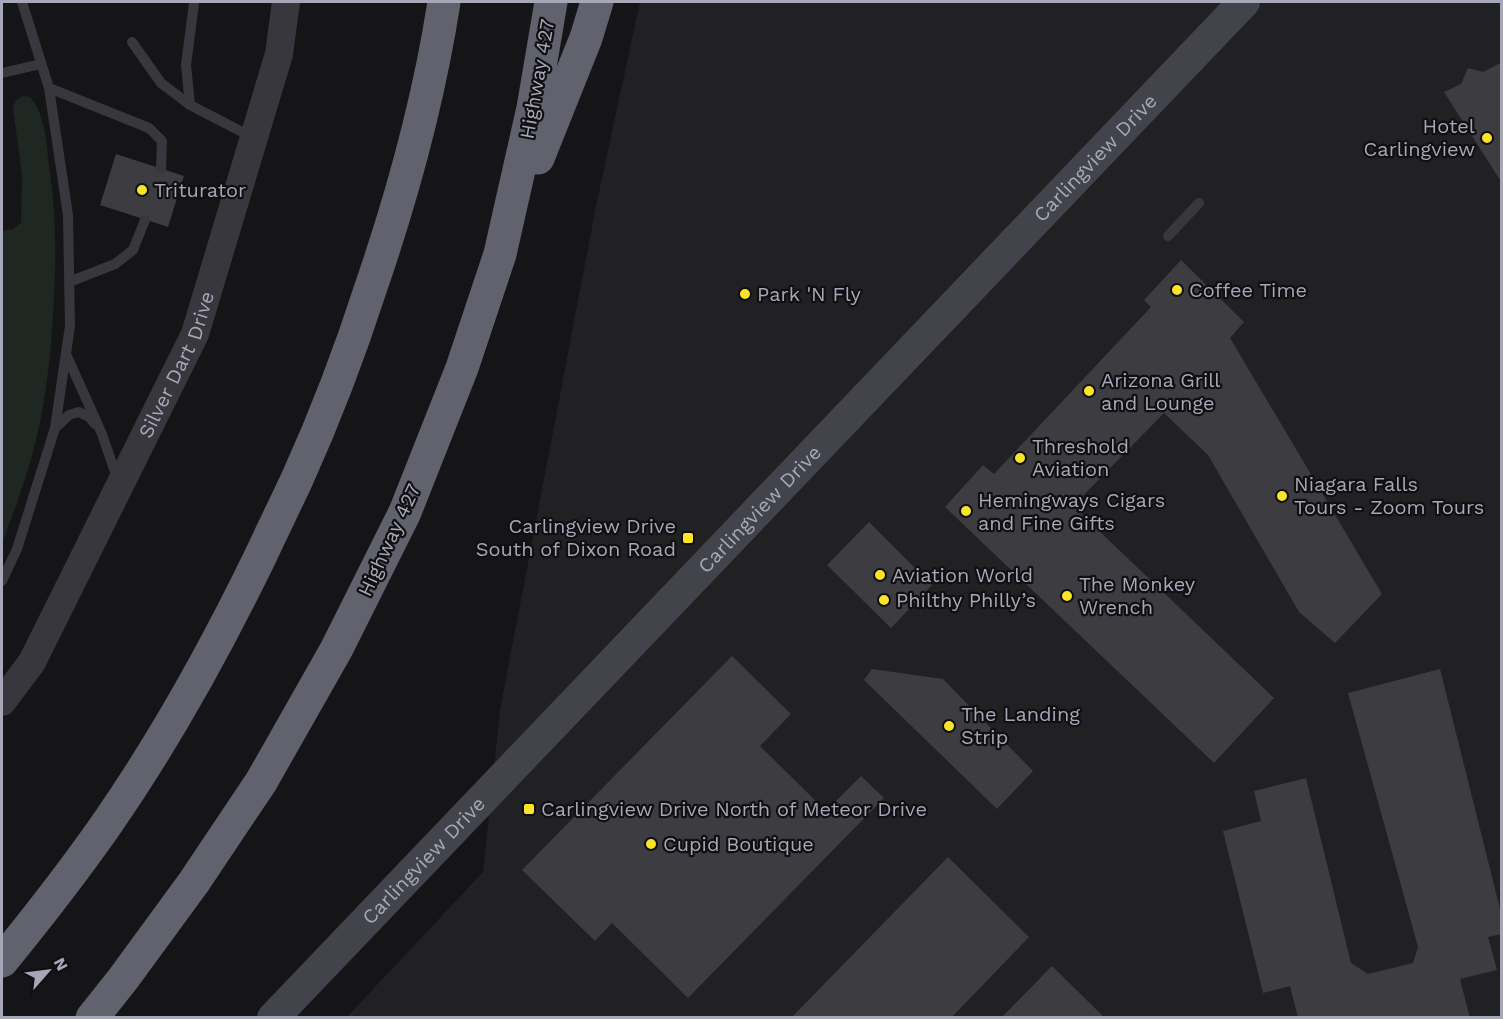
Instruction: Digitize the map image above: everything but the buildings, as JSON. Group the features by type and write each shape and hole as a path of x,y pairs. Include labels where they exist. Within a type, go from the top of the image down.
{"highway":[{"path":"2,961 37,918 106,824 160,741 236,605 298,477 350,350 391,230 417,140 444,2"},
{"name":"Highway 427","path":"92,1017 195,882 261,782 336,650 405,512 462,368 500,254 533,108 551,2"},
{"path":"500,254 586,38 597,2"}],"main road":[{"name":"Carlingview Drive","path":"273,1017 1245,2"}],"street":[{"name":"Silver Dart Drive","path":"2,702 32,662 195,333 279,54 286,2"}],"lane":[{"path":"2,581 17,549 55,428 70,326 68,215 49,88 22,2"},
{"path":"190,105 186,65 194,3"},
{"path":"132,42 161,83 190,105 254,138"},
{"path":"2,73 41,64"},
{"path":"49,88 149,128 162,141 161,169"},
{"path":"1168,236 1199,203"},
{"path":"69,282 115,264 133,250 145,220"},
{"path":"66,354 102,434 120,485"},
{"path":"55,428 69,415 78,412 89,417 102,434"}],"shaded area":[{"path":"640,2 1501,2 1501,1017 346,1018 483,872 500,710 596,206"},
{"path":"23,96 30,97 35,104 46,139 55,223 54,298 49,363 39,425 25,479 2,544 2,231 13,229 21,223 22,176 13,107 16,100"}],"place":[{"name":"Hotel Carlingview","path":"1487,138"},
{"name":"Triturator","path":"142,190"},
{"name":"Coffee Time","path":"1177,290"},
{"name":"Park 'N Fly","path":"745,294"},
{"name":"Arizona Grill and Lounge","path":"1089,391"},
{"name":"Threshold Aviation","path":"1020,458"},
{"name":"Niagara Falls Tours - Zoom Tours","path":"1282,496"},
{"name":"Hemingways Cigars and Fine Gifts","path":"966,511"},
{"name":"Carlingview Drive South of Dixon Road","path":"688,538"},
{"name":"Aviation World","path":"880,575"},
{"name":"The Monkey Wrench","path":"1067,596"},
{"name":"Philthy Philly’s","path":"884,600"},
{"name":"The Landing Strip","path":"949,726"},
{"name":"Carlingview Drive North of Meteor Drive","path":"529,809"},
{"name":"Cupid Boutique","path":"651,844"}]}
